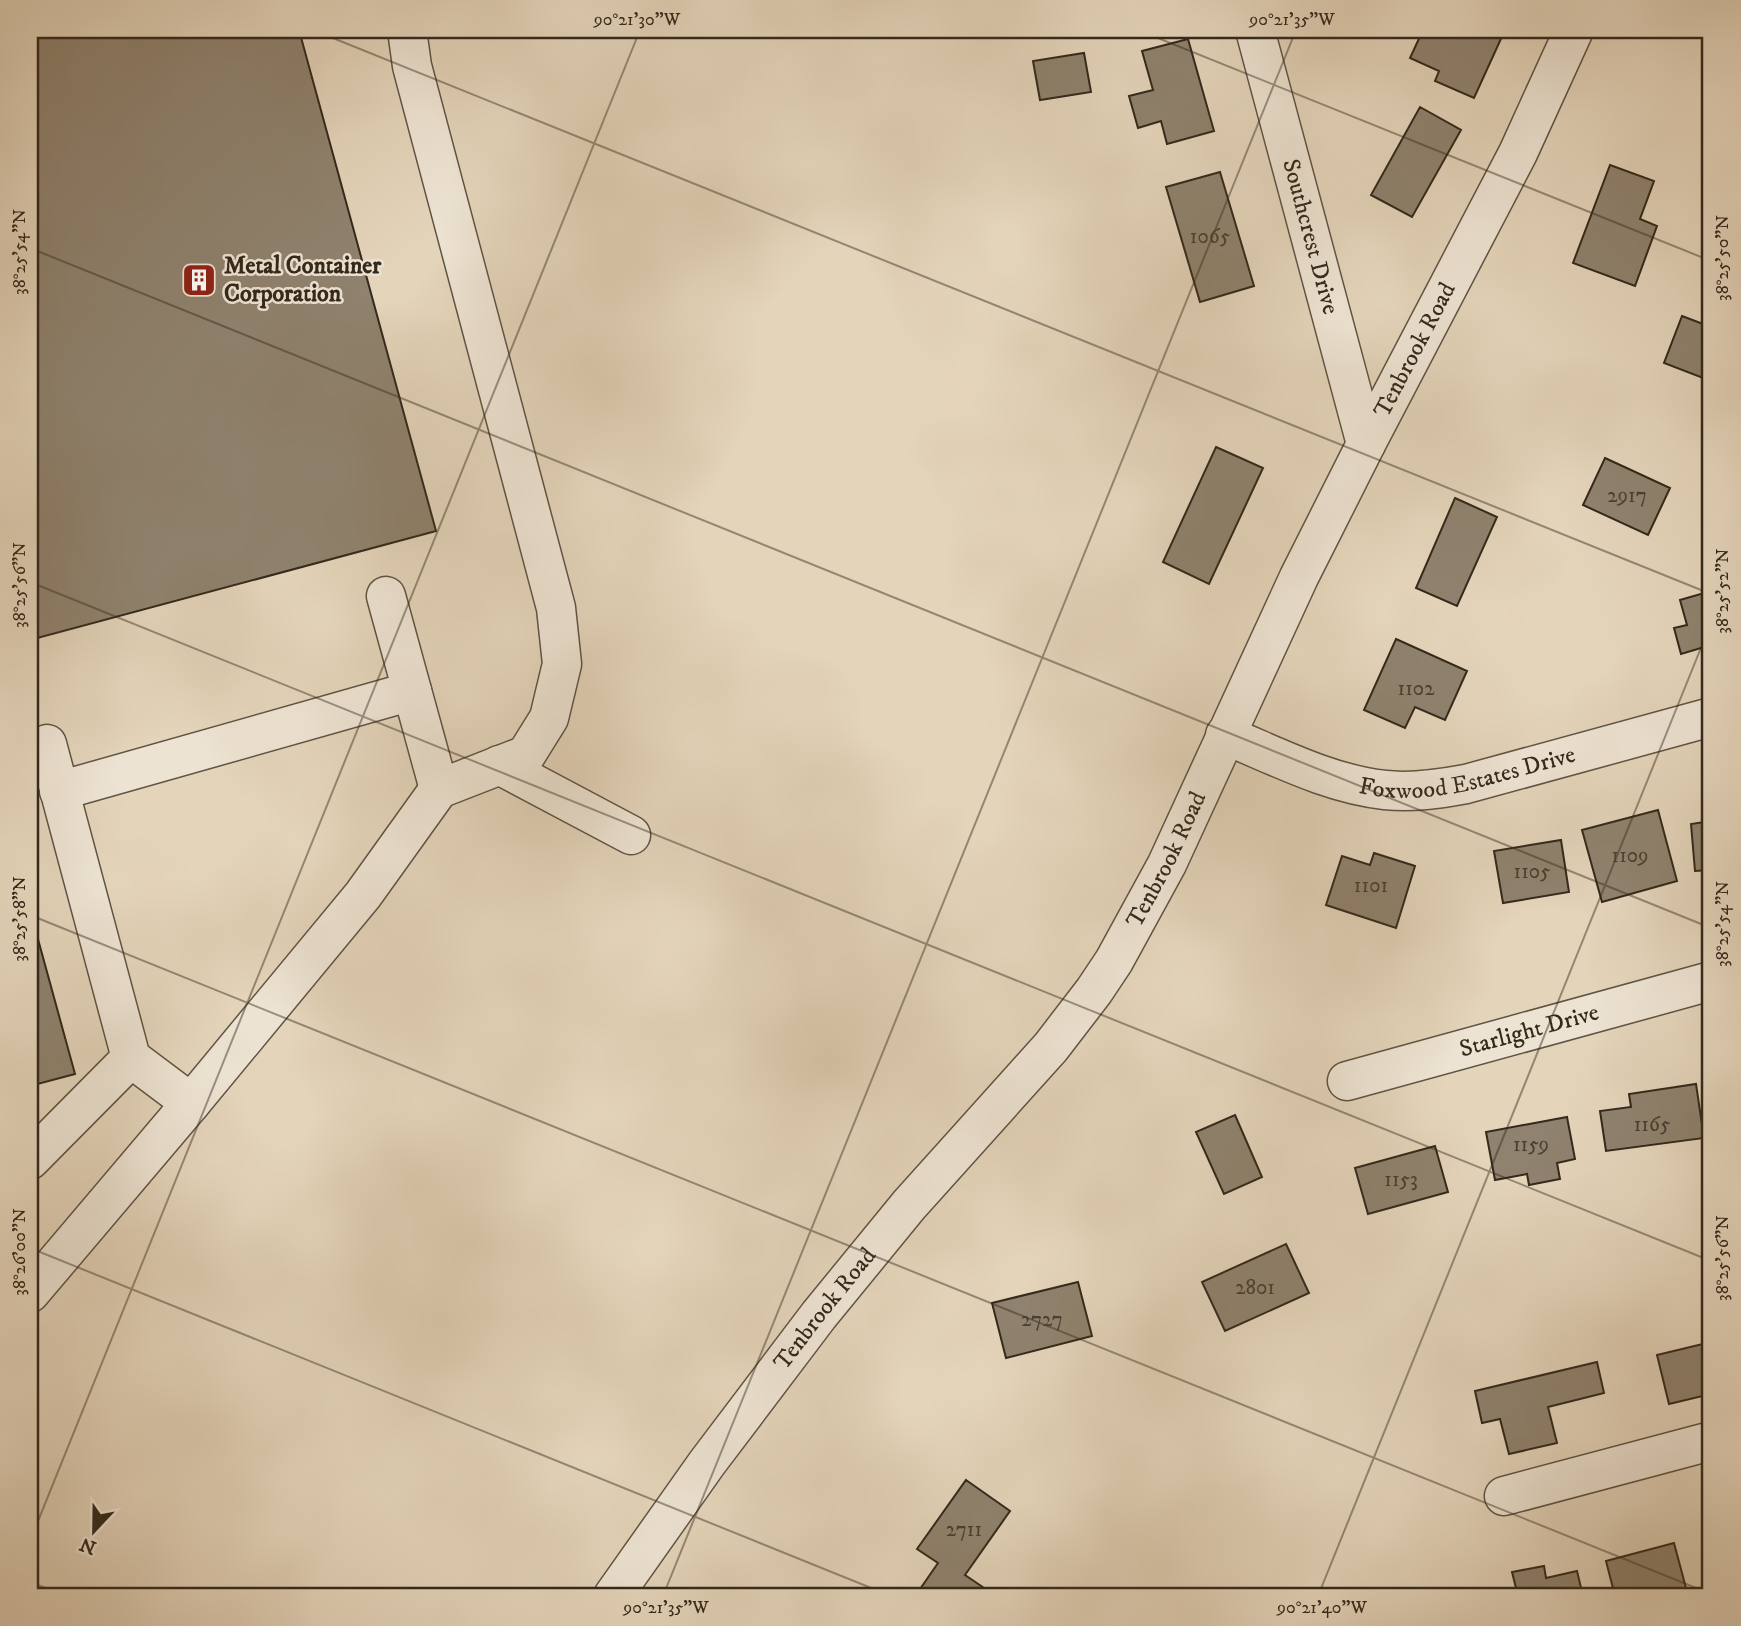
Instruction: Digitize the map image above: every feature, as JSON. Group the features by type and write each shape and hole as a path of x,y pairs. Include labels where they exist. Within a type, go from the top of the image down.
{"street":[{"path":"30,1293 363,895 439,789 526,755 549,718 562,664 556,608 412,66 407,30"},
{"name":"Southcrest Drive","path":"1255,30 1366,444"},
{"name":"Tenbrook Road","path":"613,1596 746,1410 826,1306 909,1205 1051,1047 1094,991 1133,930 1299,577 1518,153 1574,30"},
{"path":"386,596 439,789"},
{"path":"59,791 412,691"},
{"name":"Foxwood Estates Drive","path":"1225,735 1346,783 1386,790 1430,791 1466,784 1711,717"},
{"path":"47,744 131,1058 191,1103"},
{"path":"499,765 631,835"},
{"name":"Starlight Drive","path":"1347,1081 1711,981"},
{"path":"30,1160 131,1058"},
{"path":"1504,1496 1711,1441"}],"building":[{"name":"Metal Container Corporation","path":"30,30 299,30 436,531 30,640"},
{"path":"1423,30 1505,30 1474,98 1435,81 1439,71 1410,58"},
{"path":"1188,39 1214,131 1167,144 1161,121 1138,128 1129,96 1153,90 1142,51"},
{"path":"1084,53 1091,92 1040,100 1033,61"},
{"path":"1420,107 1461,130 1412,217 1371,195"},
{"path":"1610,165 1654,181 1640,219 1657,226 1635,286 1573,263"},
{"path":"1220,172 1254,286 1200,302 1166,187"},
{"path":"1682,316 1711,327 1711,381 1664,363"},
{"path":"1216,447 1263,468 1209,584 1163,562"},
{"path":"1605,458 1670,488 1648,535 1583,505"},
{"path":"1455,498 1497,517 1457,606 1416,588"},
{"path":"1711,591 1711,645 1681,654 1674,628 1687,625 1680,600"},
{"path":"1396,639 1467,671 1445,720 1415,707 1405,728 1364,710"},
{"path":"1658,810 1677,881 1602,902 1582,830"},
{"path":"1711,821 1711,870 1695,871 1691,824"},
{"path":"1561,840 1569,892 1503,903 1494,851"},
{"path":"1374,853 1415,866 1396,928 1326,905 1342,856 1370,865"},
{"path":"30,910 75,1074 30,1086"},
{"path":"1696,1084 1704,1138 1606,1151 1600,1111 1631,1107 1629,1094"},
{"path":"1235,1115 1262,1177 1224,1194 1196,1132"},
{"path":"1567,1117 1575,1159 1557,1163 1560,1179 1529,1185 1527,1174 1495,1180 1486,1132"},
{"path":"1435,1146 1448,1192 1368,1214 1355,1168"},
{"path":"1286,1244 1309,1293 1225,1331 1202,1282"},
{"path":"1078,1282 1092,1336 1006,1358 992,1303"},
{"path":"1711,1342 1711,1394 1669,1404 1657,1355"},
{"path":"1597,1362 1604,1393 1548,1407 1557,1443 1509,1454 1500,1419 1482,1423 1475,1391"},
{"path":"966,1480 1010,1511 965,1575 996,1596 924,1596 918,1592 938,1563 917,1549"},
{"path":"1674,1543 1686,1588 1655,1596 1615,1596 1606,1561"},
{"path":"1544,1566 1546,1578 1577,1571 1583,1596 1497,1596 1517,1592 1512,1572"}],"place":[{"name":"Metal Container Corporation","path":"199,280"}]}
